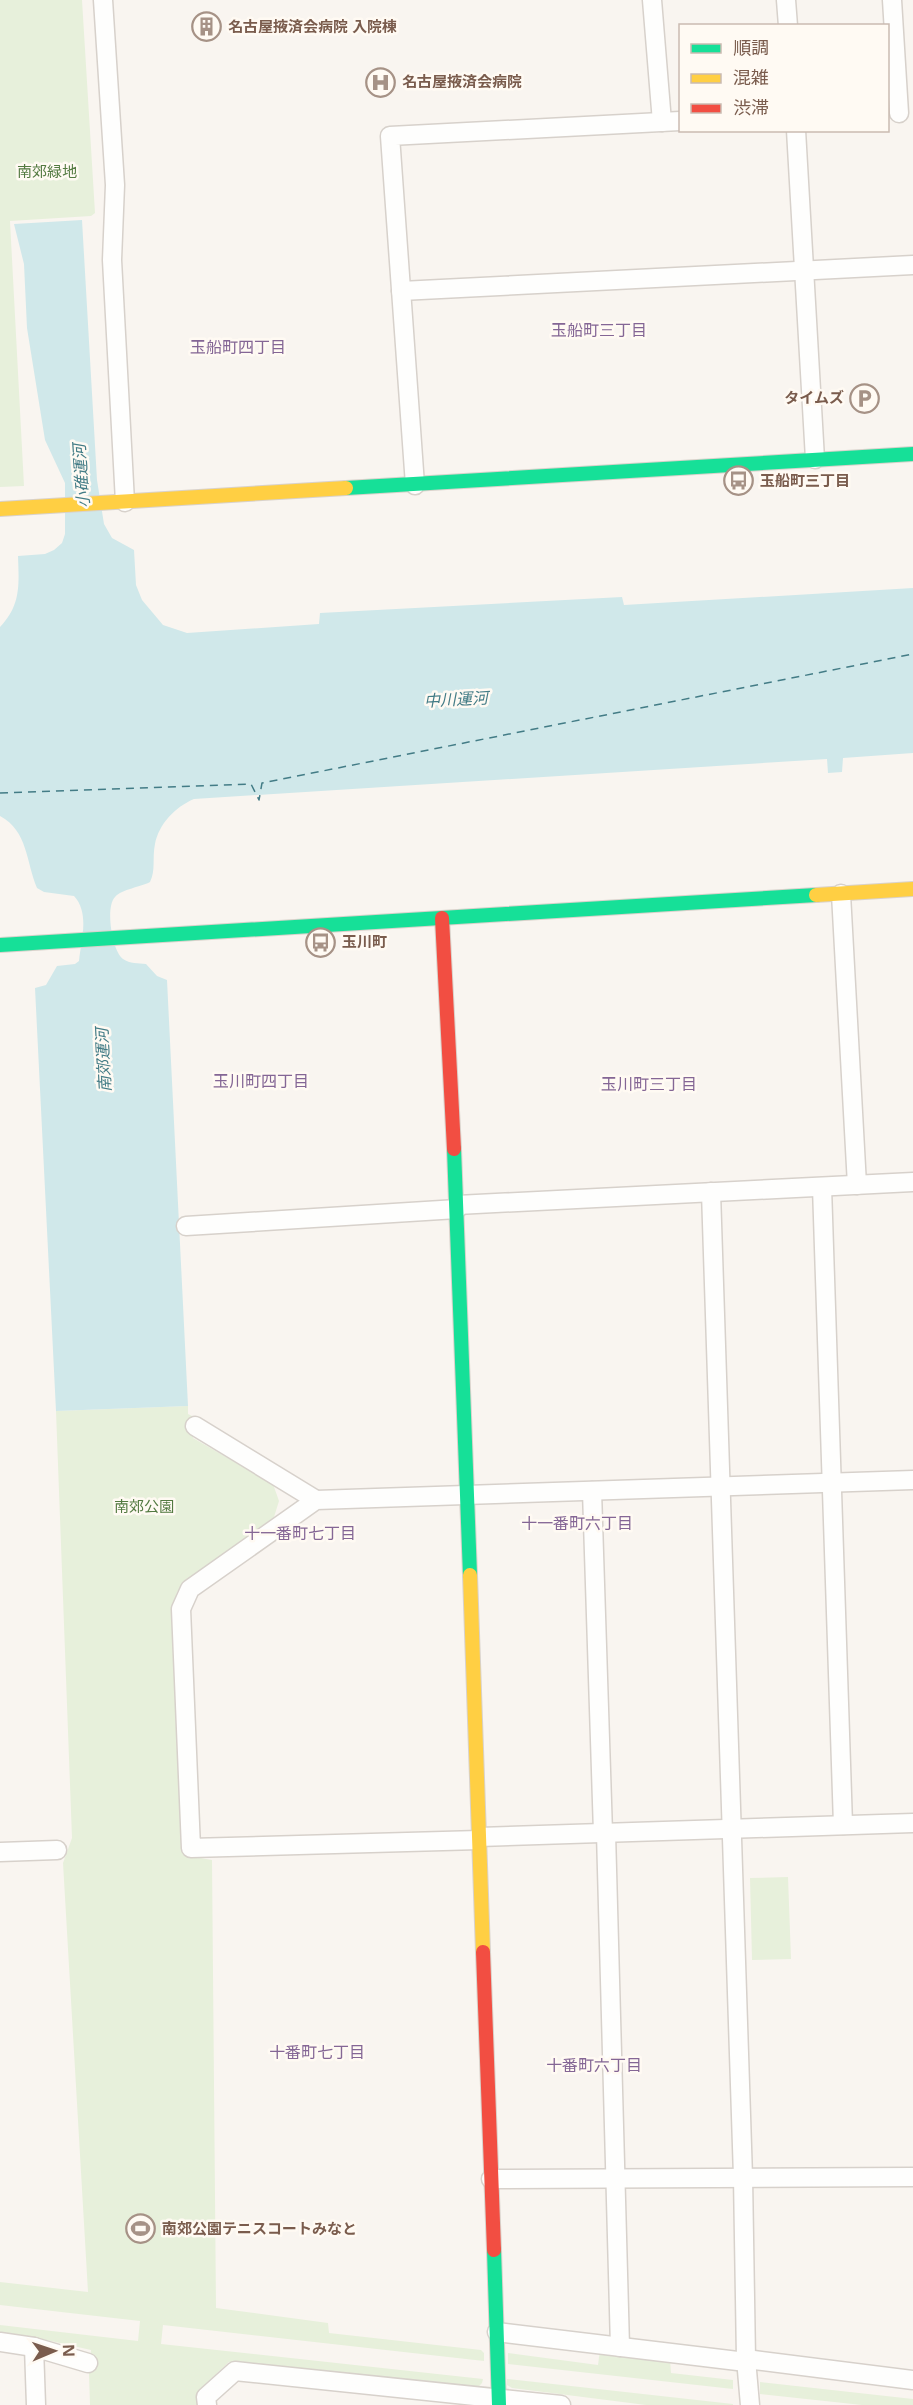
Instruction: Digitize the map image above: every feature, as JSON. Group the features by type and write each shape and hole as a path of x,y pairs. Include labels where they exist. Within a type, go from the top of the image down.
{"street":[{"path":"103,0 115,185 112,260 118,502"},
{"path":"652,0 662,122"},
{"path":"786,0 788,24"},
{"path":"892,0 900,113"},
{"path":"415,485 390,136 679,121"},
{"path":"796,132 815,459"},
{"path":"401,291 913,265"},
{"path":"0,509 913,454"},
{"path":"0,945 913,890"},
{"path":"841,894 857,1185"},
{"path":"442,918 457,1207 499,2402"},
{"path":"186,1226 457,1207 913,1182"},
{"path":"822,1187 843,1825"},
{"path":"711,1192 743,2177 746,2361 750,2405"},
{"path":"195,1426 316,1500 913,1480"},
{"path":"592,1491 605,1833 620,2347"},
{"path":"316,1500 190,1589 181,1609 192,1848 913,1823"},
{"path":"0,1852 57,1850"},
{"path":"491,2179 913,2177"},
{"path":"497,2332 913,2380"},
{"path":"0,2342 34,2347 88,2363"},
{"path":"34,2347 36,2405"},
{"path":"207,2405 207,2397 235,2371 499,2402 561,2405"}],"green space":[{"name":"南郊緑地","path":"0,0 82,0 95,213 91,216 10,221 24,486 0,487"},
{"name":"南郊公園","path":"188,1406 188,1414 192,1416 193,1438 273,1484 279,1501 274,1517 185,1583 177,1592 173,1609 183,1855 212,1860 216,2308 328,2323 329,2333 481,2350 484,2353 484,2361 163,2325 161,2344 483,2379 477,2388 229,2362 199,2390 199,2405 90,2405 91,2350 42,2339 0,2334 0,2325 138,2341 140,2321 0,2305 0,2282 88,2292 63,1863 72,1838 56,1411"},
{"path":"788,1877 791,1959 752,1960 750,1878"},
{"path":"600,2350 670,2359 671,2373 733,2380 733,2389 508,2364 508,2353 598,2365"},
{"path":"507,2379 733,2405 646,2405 512,2388 507,2385"},
{"path":"760,2382 913,2399 913,2405 862,2405 760,2394"}],"water":[{"path":"82,220 97,480 104,524 112,538 134,550 136,585 142,600 163,625 187,633 319,624 320,613 622,597 624,605 913,588 913,753 843,758 842,772 828,773 827,759 194,799 180,807 164,823 157,837 150,882 122,892 115,897 110,910 110,919 113,939 123,959 131,963 146,964 157,976 167,980 188,1406 56,1411 35,988 46,985 57,966 75,964 79,961 83,919 79,903 74,896 44,892 37,888 21,839 9,822 0,816 0,627 15,603 18,585 18,556 45,554 54,550 62,543 65,534 65,483 45,440 27,328 24,264 14,224"}],"ferry route":[{"path":"0,793 251,784 259,800 262,783 913,654"}],"traffic: fast":[{"path":"346,488 913,454"},
{"path":"0,945 816,895"},
{"path":"454,1149 470,1575"},
{"path":"494,2250 499,2405"}],"traffic: slow":[{"path":"0,509 346,488"},
{"path":"816,895 913,889"},
{"path":"470,1575 483,1952"}],"traffic: jam":[{"path":"442,918 454,1149"},
{"path":"483,1952 494,2250"}],"place":[{"name":"名古屋掖済会病院 入院棟","path":"207,27"},
{"name":"名古屋掖済会病院","path":"381,82"},
{"name":"タイムズ","path":"865,398"},
{"name":"玉船町三丁目","path":"739,481"},
{"name":"玉川町","path":"321,942"},
{"name":"南郊公園テニスコートみなと","path":"141,2229"}],"district":[{"name":"玉船町三丁目","path":"599,330"},
{"name":"玉船町四丁目","path":"238,347"},
{"name":"玉川町四丁目","path":"261,1081"},
{"name":"玉川町三丁目","path":"649,1084"},
{"name":"十一番町六丁目","path":"577,1523"},
{"name":"十一番町七丁目","path":"300,1533"},
{"name":"十番町七丁目","path":"317,2052"},
{"name":"十番町六丁目","path":"594,2065"}],"water label":[{"name":"小碓運河","path":"81,476"},
{"name":"中川運河","path":"456,699"},
{"name":"南郊運河","path":"103,1060"}]}
